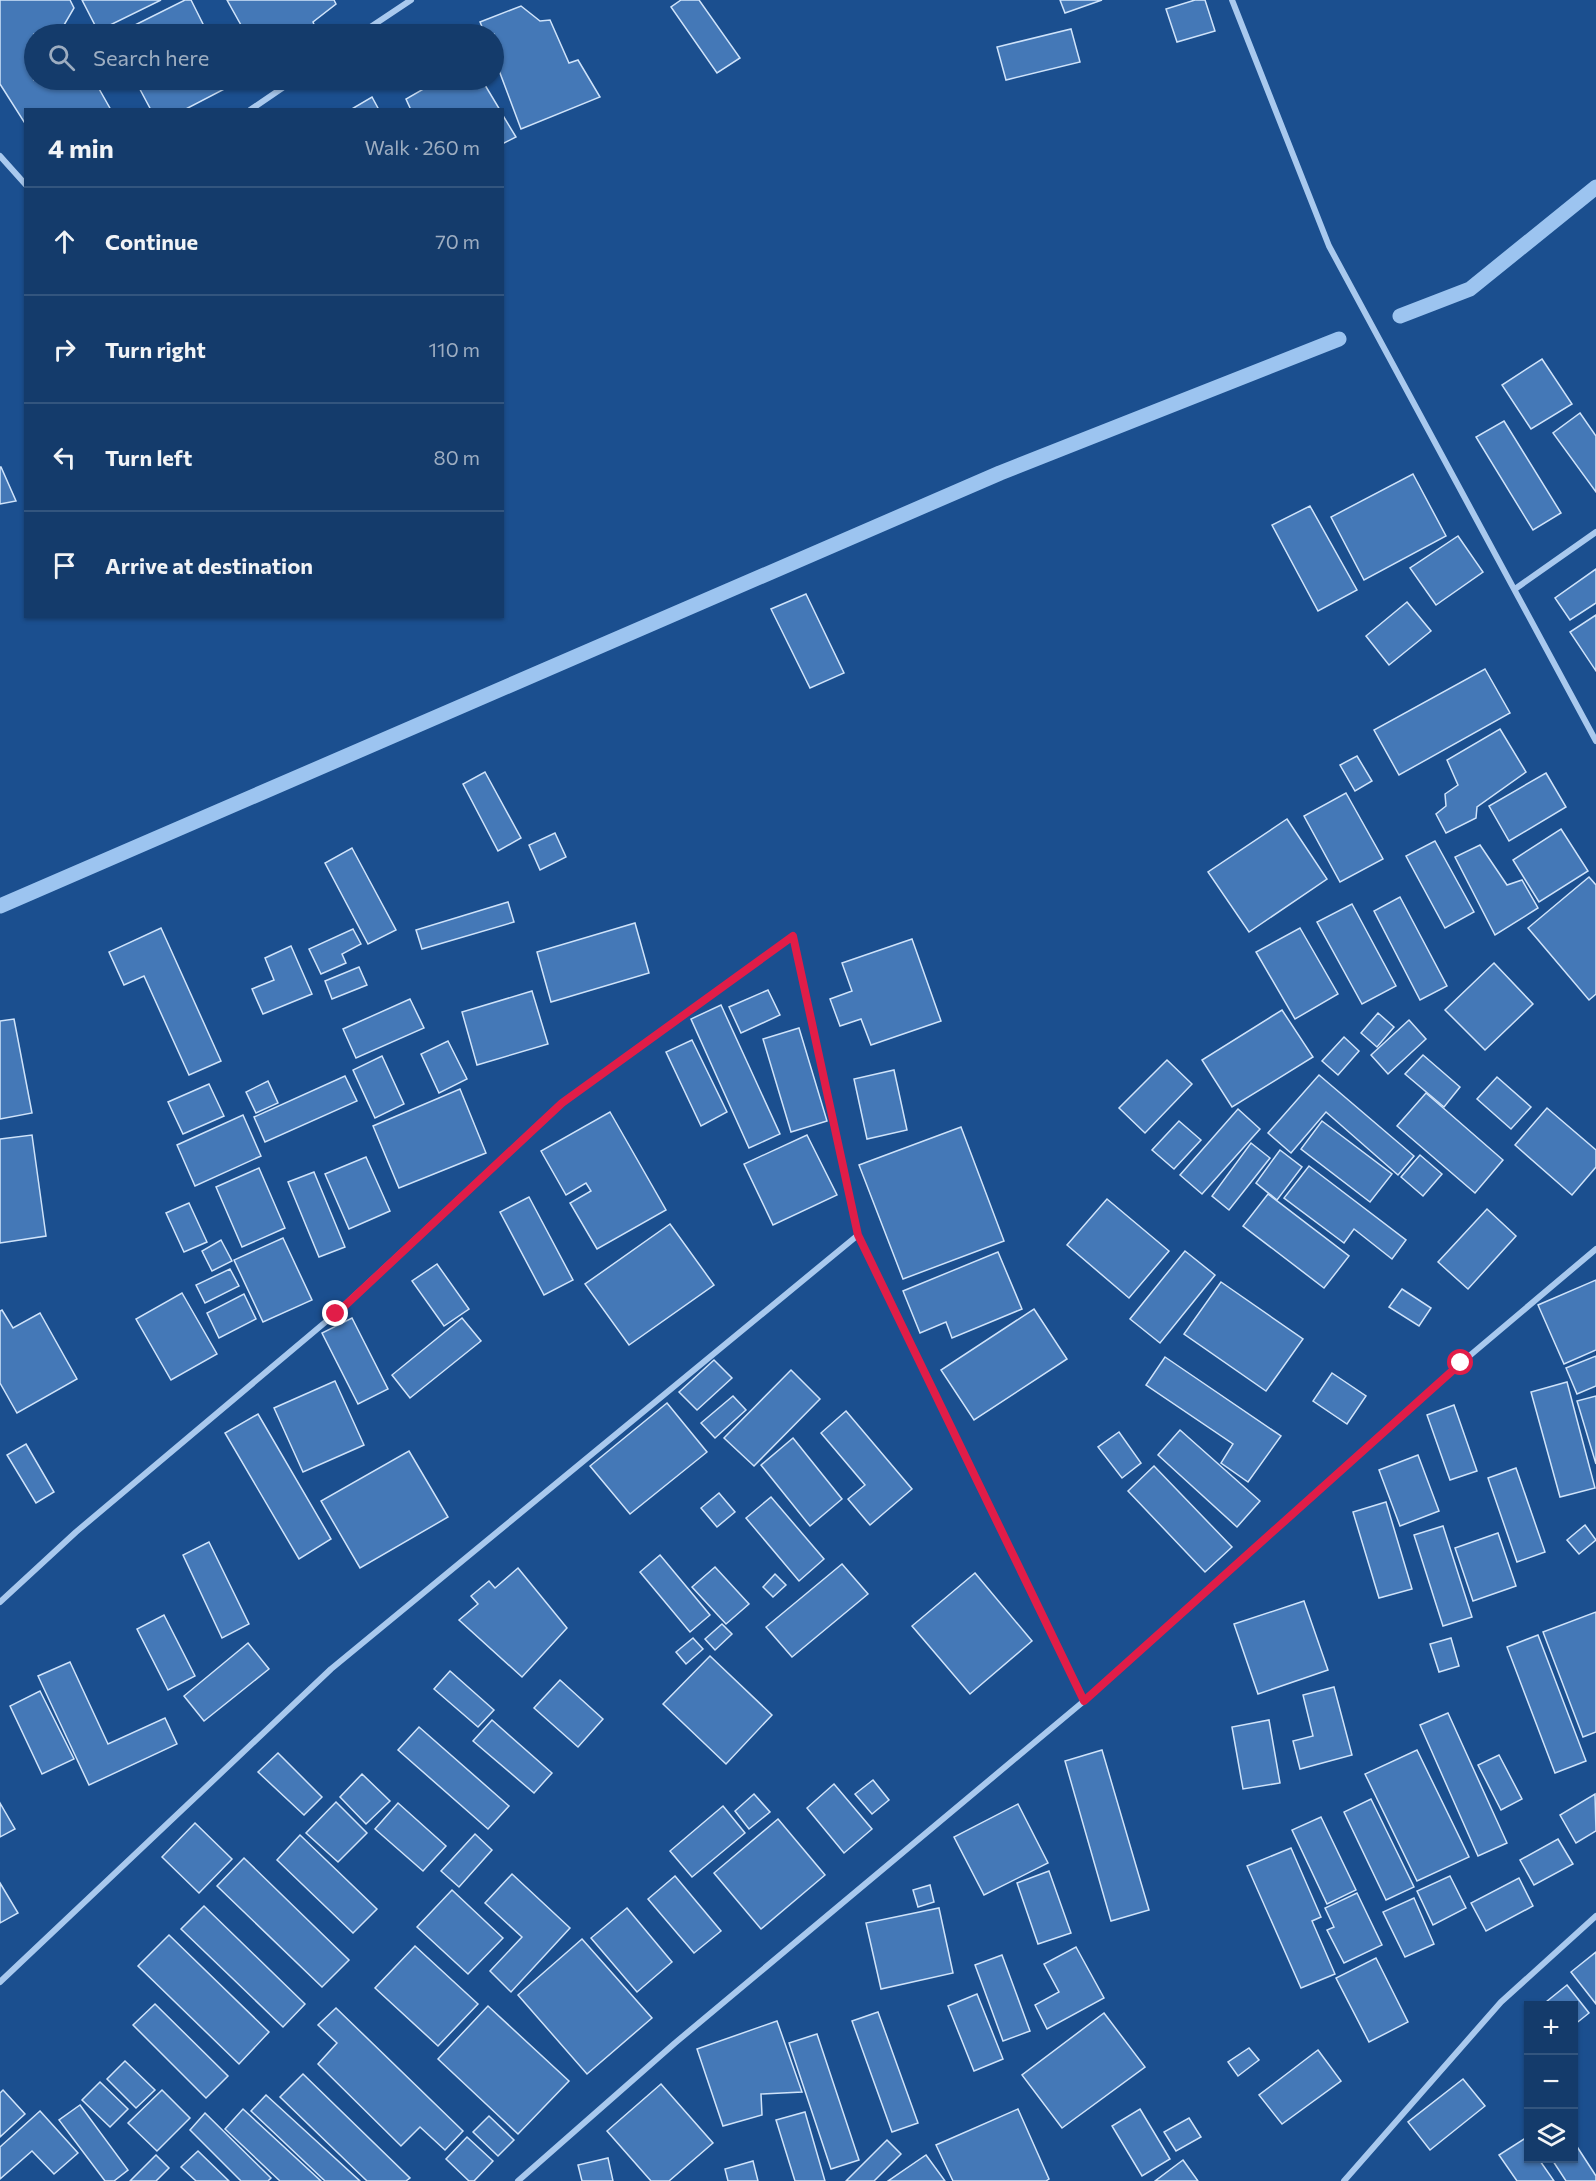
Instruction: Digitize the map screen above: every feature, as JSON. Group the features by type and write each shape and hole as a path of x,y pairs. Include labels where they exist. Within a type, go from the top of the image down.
{"street":[{"path":"375,24 411,0"},
{"path":"1232,0 1329,246 1596,741"},
{"path":"253,108 279,90"},
{"path":"0,156 24,183"},
{"path":"1515,589 1596,532"},
{"path":"0,1602 75,1532 336,1314 562,1103 793,936 858,1235 1084,1701"},
{"path":"0,1982 331,1669 858,1235"},
{"path":"518,2181 675,2043 1084,1701 1461,1363 1596,1250"},
{"path":"1344,2181 1501,2002 1596,1916"}],"building":[{"path":"0,0 70,0 74,8 65,24 24,24 24,90 100,90 110,108 24,108 24,122 0,84"},
{"path":"82,0 161,0 112,24 94,24"},
{"path":"185,0 191,0 203,24 137,24"},
{"path":"227,0 334,0 336,4 313,22 314,24 240,24"},
{"path":"681,0 699,0 740,58 717,73 671,7"},
{"path":"1060,0 1102,0 1065,13"},
{"path":"1195,0 1205,0 1215,31 1177,42 1166,9"},
{"path":"521,6 540,21 550,20 569,63 578,60 600,97 521,129 504,84 504,24 481,24 480,22"},
{"path":"1071,29 1080,62 1006,80 997,47"},
{"path":"140,90 222,90 188,108 150,108"},
{"path":"422,90 488,90 499,108 410,108 406,99"},
{"path":"372,97 378,108 353,108"},
{"path":"504,117 516,137 504,143"},
{"path":"1542,359 1572,404 1531,429 1502,385"},
{"path":"1580,413 1596,436 1596,492 1553,433"},
{"path":"1504,421 1561,513 1533,530 1476,437"},
{"path":"1,467 16,501 0,504"},
{"path":"1413,474 1446,536 1364,580 1331,517"},
{"path":"1310,506 1357,590 1318,611 1272,525"},
{"path":"1458,536 1483,572 1436,605 1410,568"},
{"path":"1596,569 1596,603 1570,620 1555,598"},
{"path":"806,594 844,673 810,688 771,609"},
{"path":"1407,602 1431,631 1389,665 1366,636"},
{"path":"1596,615 1596,671 1570,632"},
{"path":"1485,669 1510,713 1399,775 1374,730"},
{"path":"1500,729 1526,772 1477,807 1476,818 1446,833 1436,814 1446,806 1445,794 1458,785 1447,760"},
{"path":"1357,756 1372,781 1355,791 1340,765"},
{"path":"485,772 521,838 498,851 463,784"},
{"path":"1546,773 1566,807 1509,841 1489,806"},
{"path":"1346,793 1383,859 1340,882 1304,816"},
{"path":"1287,819 1327,879 1249,932 1208,872"},
{"path":"1561,829 1588,871 1539,902 1513,860"},
{"path":"555,833 566,857 540,870 529,845"},
{"path":"1435,841 1474,912 1445,928 1406,856"},
{"path":"1480,845 1507,885 1522,880 1538,908 1495,935 1455,857"},
{"path":"352,848 396,930 368,944 325,863"},
{"path":"1589,877 1596,885 1596,994 1589,1000 1528,928"},
{"path":"1400,897 1447,986 1420,1000 1374,911"},
{"path":"508,902 514,922 422,949 416,930"},
{"path":"1352,904 1396,986 1362,1004 1317,922"},
{"path":"635,923 649,973 551,1002 537,952"},
{"path":"161,928 221,1061 189,1075 144,976 124,985 109,952"},
{"path":"1300,928 1338,994 1295,1019 1256,952"},
{"path":"353,929 361,944 342,954 346,963 321,974 309,949"},
{"path":"912,939 941,1021 871,1045 861,1019 840,1026 830,999 852,991 842,963"},
{"path":"291,946 312,994 263,1014 252,989 274,980 265,958"},
{"path":"1494,963 1533,1004 1485,1050 1445,1010"},
{"path":"359,967 367,985 332,999 325,981"},
{"path":"768,990 780,1015 741,1033 729,1007"},
{"path":"532,991 548,1044 477,1065 462,1012"},
{"path":"410,999 424,1028 356,1058 343,1029"},
{"path":"721,1005 780,1134 749,1148 691,1019"},
{"path":"1282,1010 1313,1057 1232,1107 1202,1060"},
{"path":"1378,1013 1394,1027 1377,1047 1361,1033"},
{"path":"14,1019 32,1113 0,1119 0,1021"},
{"path":"1409,1020 1426,1039 1388,1074 1371,1055"},
{"path":"799,1028 827,1121 791,1132 763,1039"},
{"path":"1344,1037 1359,1051 1338,1075 1322,1061"},
{"path":"692,1040 727,1112 701,1126 666,1052"},
{"path":"448,1041 467,1079 439,1093 421,1054"},
{"path":"1423,1055 1460,1087 1444,1107 1405,1074"},
{"path":"382,1056 404,1104 375,1118 353,1070"},
{"path":"1167,1060 1192,1084 1145,1133 1119,1108"},
{"path":"894,1070 907,1130 867,1139 854,1079"},
{"path":"1319,1075 1414,1156 1398,1175 1326,1112 1291,1153 1268,1133"},
{"path":"345,1076 357,1101 265,1142 254,1117"},
{"path":"1497,1077 1531,1107 1511,1129 1477,1099"},
{"path":"268,1081 278,1103 256,1113 246,1092"},
{"path":"209,1084 224,1116 183,1134 168,1102"},
{"path":"460,1089 486,1153 399,1188 373,1126"},
{"path":"1426,1093 1503,1160 1475,1193 1397,1126"},
{"path":"1547,1108 1596,1150 1596,1167 1572,1195 1515,1145"},
{"path":"1238,1109 1260,1129 1202,1194 1180,1175"},
{"path":"610,1112 666,1210 597,1249 570,1203 591,1191 586,1183 566,1195 541,1151"},
{"path":"243,1115 261,1156 195,1186 177,1145"},
{"path":"1179,1121 1201,1140 1174,1169 1152,1150"},
{"path":"1322,1121 1392,1174 1370,1202 1301,1149"},
{"path":"961,1127 1004,1241 903,1279 859,1165"},
{"path":"32,1135 46,1236 0,1243 0,1139"},
{"path":"807,1135 837,1195 773,1225 744,1164"},
{"path":"1251,1143 1270,1158 1229,1210 1212,1196"},
{"path":"1280,1150 1302,1167 1277,1200 1256,1183"},
{"path":"1420,1155 1442,1174 1423,1196 1401,1177"},
{"path":"366,1157 390,1211 349,1229 325,1174"},
{"path":"1309,1166 1406,1240 1392,1259 1354,1229 1344,1243 1284,1198"},
{"path":"259,1168 285,1228 242,1247 216,1187"},
{"path":"314,1172 345,1247 319,1257 288,1182"},
{"path":"1268,1194 1349,1256 1324,1288 1243,1226"},
{"path":"529,1197 573,1280 544,1295 500,1212"},
{"path":"1107,1199 1169,1251 1129,1298 1067,1245"},
{"path":"189,1203 207,1242 184,1252 166,1213"},
{"path":"1487,1209 1516,1236 1468,1289 1438,1262"},
{"path":"670,1224 714,1285 629,1345 585,1284"},
{"path":"283,1238 312,1300 263,1322 234,1260"},
{"path":"221,1240 232,1261 212,1271 202,1251"},
{"path":"1185,1251 1215,1275 1160,1343 1130,1319"},
{"path":"998,1252 1022,1309 952,1338 946,1322 920,1333 903,1291"},
{"path":"437,1264 469,1309 444,1326 412,1281"},
{"path":"230,1269 239,1286 205,1303 196,1285"},
{"path":"1596,1280 1596,1350 1564,1364 1538,1305"},
{"path":"1221,1282 1303,1339 1266,1391 1184,1334"},
{"path":"1402,1289 1431,1308 1419,1326 1389,1307"},
{"path":"182,1293 217,1354 171,1380 136,1319"},
{"path":"244,1294 256,1319 219,1338 207,1313"},
{"path":"1034,1309 1067,1359 974,1420 941,1370"},
{"path":"2,1310 13,1328 40,1313 77,1379 17,1413 0,1383 0,1311"},
{"path":"352,1318 388,1389 358,1404 322,1333"},
{"path":"462,1318 481,1341 410,1398 392,1375"},
{"path":"1596,1356 1596,1386 1577,1394 1566,1368"},
{"path":"1165,1357 1281,1436 1248,1482 1221,1463 1233,1444 1146,1385"},
{"path":"714,1360 732,1378 697,1410 679,1392"},
{"path":"791,1370 820,1399 754,1466 724,1438"},
{"path":"1332,1373 1366,1396 1347,1424 1313,1401"},
{"path":"335,1381 364,1445 303,1472 274,1408"},
{"path":"1567,1382 1595,1488 1560,1497 1531,1392"},
{"path":"733,1396 746,1410 715,1438 701,1423"},
{"path":"1596,1396 1596,1464 1577,1401"},
{"path":"667,1403 707,1452 630,1514 590,1466"},
{"path":"1454,1405 1477,1471 1450,1480 1427,1415"},
{"path":"846,1411 912,1489 870,1525 848,1499 865,1485 821,1433"},
{"path":"258,1414 331,1539 299,1559 225,1433"},
{"path":"1180,1430 1260,1501 1237,1527 1158,1455"},
{"path":"1119,1432 1141,1463 1122,1478 1098,1447"},
{"path":"793,1438 842,1499 810,1526 761,1465"},
{"path":"26,1444 54,1492 36,1503 7,1455"},
{"path":"409,1451 448,1517 360,1568 321,1501"},
{"path":"1418,1455 1439,1511 1400,1526 1379,1470"},
{"path":"1154,1466 1232,1547 1205,1572 1128,1491"},
{"path":"1516,1468 1545,1552 1517,1562 1488,1478"},
{"path":"719,1493 735,1512 717,1527 701,1508"},
{"path":"771,1497 824,1559 799,1581 746,1518"},
{"path":"1386,1502 1412,1589 1379,1598 1353,1512"},
{"path":"1585,1525 1596,1540 1579,1554 1567,1540"},
{"path":"1443,1526 1472,1617 1443,1626 1414,1535"},
{"path":"1498,1533 1516,1586 1473,1601 1455,1548"},
{"path":"209,1542 249,1624 222,1638 183,1555"},
{"path":"660,1555 710,1615 690,1632 640,1572"},
{"path":"842,1564 868,1594 792,1657 766,1627"},
{"path":"715,1567 749,1604 726,1624 692,1587"},
{"path":"518,1568 567,1628 522,1677 459,1620 478,1604 471,1596 489,1581 495,1588"},
{"path":"975,1573 1032,1641 970,1694 912,1626"},
{"path":"775,1574 786,1585 773,1597 763,1587"},
{"path":"1304,1601 1328,1670 1258,1694 1234,1624"},
{"path":"1596,1612 1596,1732 1583,1737 1543,1632"},
{"path":"164,1615 195,1676 168,1690 137,1629"},
{"path":"722,1624 732,1634 715,1650 705,1639"},
{"path":"1538,1635 1586,1761 1555,1773 1507,1647"},
{"path":"693,1638 703,1649 686,1664 676,1652"},
{"path":"1451,1638 1459,1666 1439,1672 1430,1644"},
{"path":"248,1643 269,1669 204,1721 184,1696"},
{"path":"710,1656 772,1715 726,1764 663,1704"},
{"path":"70,1662 108,1744 165,1718 177,1744 89,1785 38,1676"},
{"path":"450,1671 494,1710 478,1727 434,1689"},
{"path":"560,1680 603,1719 578,1747 534,1708"},
{"path":"1334,1687 1352,1755 1300,1769 1293,1741 1313,1736 1303,1695"},
{"path":"40,1691 74,1759 42,1774 10,1706"},
{"path":"1448,1713 1507,1843 1478,1856 1420,1725"},
{"path":"492,1720 552,1773 534,1793 473,1741"},
{"path":"1269,1720 1280,1783 1243,1789 1232,1727"},
{"path":"419,1727 509,1806 488,1829 398,1750"},
{"path":"1102,1750 1149,1910 1111,1921 1065,1761"},
{"path":"1417,1750 1469,1857 1417,1881 1365,1774"},
{"path":"278,1753 322,1797 304,1815 258,1772"},
{"path":"1499,1755 1522,1799 1501,1810 1478,1765"},
{"path":"362,1774 390,1801 366,1824 340,1797"},
{"path":"873,1780 889,1800 872,1814 855,1794"},
{"path":"834,1784 872,1829 844,1853 807,1808"},
{"path":"754,1794 770,1812 749,1829 735,1811"},
{"path":"1595,1794 1596,1831 1576,1843 1560,1815"},
{"path":"1371,1799 1414,1887 1386,1900 1344,1812"},
{"path":"336,1802 367,1833 338,1862 306,1833"},
{"path":"0,1803 15,1829 0,1837"},
{"path":"398,1803 446,1846 423,1871 375,1829"},
{"path":"1018,1804 1048,1863 984,1895 954,1837"},
{"path":"723,1806 745,1833 692,1877 670,1851"},
{"path":"1321,1817 1356,1890 1327,1904 1292,1830"},
{"path":"778,1819 825,1875 761,1929 714,1873"},
{"path":"195,1823 232,1859 199,1893 162,1857"},
{"path":"475,1834 492,1850 459,1887 441,1871"},
{"path":"300,1835 377,1909 353,1933 277,1860"},
{"path":"1558,1839 1573,1864 1534,1885 1520,1860"},
{"path":"1291,1848 1321,1917 1312,1921 1335,1974 1301,1988 1247,1866"},
{"path":"244,1858 349,1960 322,1987 217,1886"},
{"path":"1049,1871 1071,1933 1038,1944 1017,1883"},
{"path":"512,1874 570,1928 511,1992 490,1971 522,1937 485,1903"},
{"path":"675,1876 721,1931 694,1953 648,1899"},
{"path":"1450,1876 1466,1908 1433,1925 1417,1891"},
{"path":"1519,1878 1533,1906 1486,1931 1471,1903"},
{"path":"0,1883 18,1913 0,1923"},
{"path":"930,1885 934,1902 918,1907 913,1890"},
{"path":"452,1890 503,1938 468,1974 417,1927"},
{"path":"1357,1893 1382,1945 1344,1963 1327,1930 1334,1927 1325,1908"},
{"path":"1414,1898 1434,1944 1405,1957 1383,1912"},
{"path":"204,1906 305,2004 283,2027 181,1929"},
{"path":"627,1908 672,1962 637,1992 591,1938"},
{"path":"939,1908 953,1973 881,1989 866,1923"},
{"path":"169,1935 269,2032 239,2064 138,1966"},
{"path":"582,1939 652,2018 587,2074 518,1995"},
{"path":"415,1946 478,2004 438,2046 375,1988"},
{"path":"1076,1947 1104,1998 1047,2029 1035,2005 1059,1992 1044,1964"},
{"path":"1596,1952 1596,2004 1571,1972"},
{"path":"1002,1955 1030,2031 1003,2041 975,1965"},
{"path":"1376,1958 1408,2022 1369,2042 1336,1978"},
{"path":"1567,1985 1589,2013 1578,2022 1578,2001 1547,2001"},
{"path":"977,1994 1003,2059 974,2071 948,2006"},
{"path":"155,2004 228,2076 206,2098 133,2025"},
{"path":"488,2006 569,2081 518,2134 438,2059"},
{"path":"336,2008 463,2131 445,2150 420,2127 401,2146 318,2064 337,2043 318,2025"},
{"path":"878,2012 918,2123 892,2132 852,2021"},
{"path":"1104,2013 1145,2067 1062,2128 1022,2075"},
{"path":"777,2021 802,2092 761,2094 762,2115 723,2126 697,2049"},
{"path":"817,2034 859,2160 831,2169 789,2043"},
{"path":"1249,2048 1259,2060 1238,2076 1228,2062"},
{"path":"1318,2050 1341,2081 1282,2124 1259,2095"},
{"path":"125,2061 155,2090 136,2108 107,2079"},
{"path":"303,2074 410,2178 406,2181 367,2181 280,2097"},
{"path":"1463,2079 1485,2106 1430,2150 1408,2122"},
{"path":"100,2082 128,2109 110,2127 82,2100"},
{"path":"661,2084 713,2143 669,2181 651,2181 607,2131"},
{"path":"3,2090 25,2114 0,2137 0,2093"},
{"path":"162,2090 190,2118 157,2151 128,2123"},
{"path":"266,2095 360,2181 325,2181 251,2111"},
{"path":"80,2105 128,2170 114,2181 105,2181 59,2120"},
{"path":"243,2109 321,2181 280,2181 225,2129"},
{"path":"1018,2109 1049,2179 1046,2181 953,2181 936,2145"},
{"path":"1140,2109 1170,2159 1142,2176 1112,2126"},
{"path":"40,2111 78,2153 54,2174 32,2151 0,2179 0,2147"},
{"path":"805,2112 825,2181 795,2181 776,2120"},
{"path":"205,2113 271,2178 268,2181 241,2181 190,2130"},
{"path":"489,2116 514,2140 498,2156 473,2132"},
{"path":"1189,2118 1201,2137 1176,2151 1164,2132"},
{"path":"467,2137 493,2161 474,2181 469,2181 446,2159"},
{"path":"1524,2139 1524,2163 1541,2163 1554,2181 1517,2181 1499,2155"},
{"path":"887,2140 901,2154 874,2181 846,2181"},
{"path":"1578,2148 1596,2176 1596,2181 1566,2181 1554,2163 1578,2163"},
{"path":"198,2151 229,2181 196,2181 181,2167"},
{"path":"156,2155 169,2168 156,2181 130,2181"},
{"path":"926,2155 945,2181 888,2181"},
{"path":"608,2158 613,2181 582,2181 578,2165"},
{"path":"1183,2160 1198,2181 1155,2181"},
{"path":"753,2161 758,2181 728,2181 725,2169"}],"waterway":[{"path":"1400,316 1470,289 1596,187"},
{"path":"0,906 1000,473 1339,339"}],"route":[{"path":"336,1314 562,1103 793,936 858,1235 1084,1701 1461,1363"}]}
